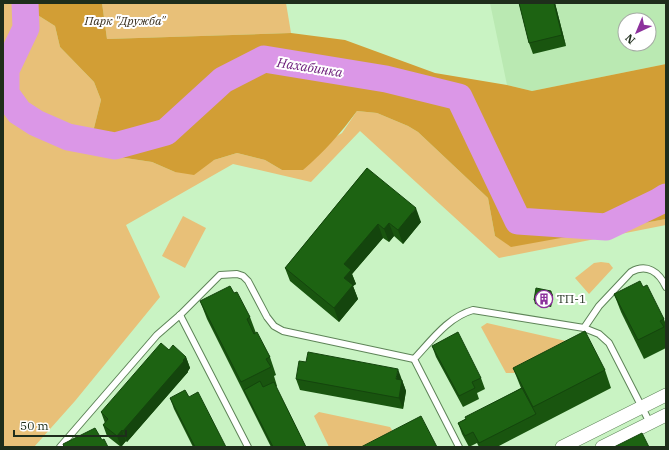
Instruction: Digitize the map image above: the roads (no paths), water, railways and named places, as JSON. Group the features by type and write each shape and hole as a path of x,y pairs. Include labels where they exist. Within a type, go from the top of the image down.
{"street":[{"path":"562,447 666,395"},
{"path":"602,447 666,415"}],"lane":[{"path":"584,328 599,306 631,272 636,269 652,271 658,274 666,287"},
{"path":"60,447 158,335 220,275 237,274 248,280 274,326 283,331 414,359"},
{"path":"414,359 453,319 463,313 473,310 584,328 599,334 609,343 650,423"},
{"path":"180,315 248,447"},
{"path":"414,359 458,447"}],"waterway":[{"name":"Нахабинка","path":"25,3 26,28 6,70 6,94 19,112 36,123 68,137 115,146 166,132 223,80 264,59 386,79 459,97 518,221 606,227 666,197"}],"place":[{"name":"ТП-1","path":"544,299"}],"park label":[{"name":"Парк \"Дружба\"","path":"125,21"}]}
